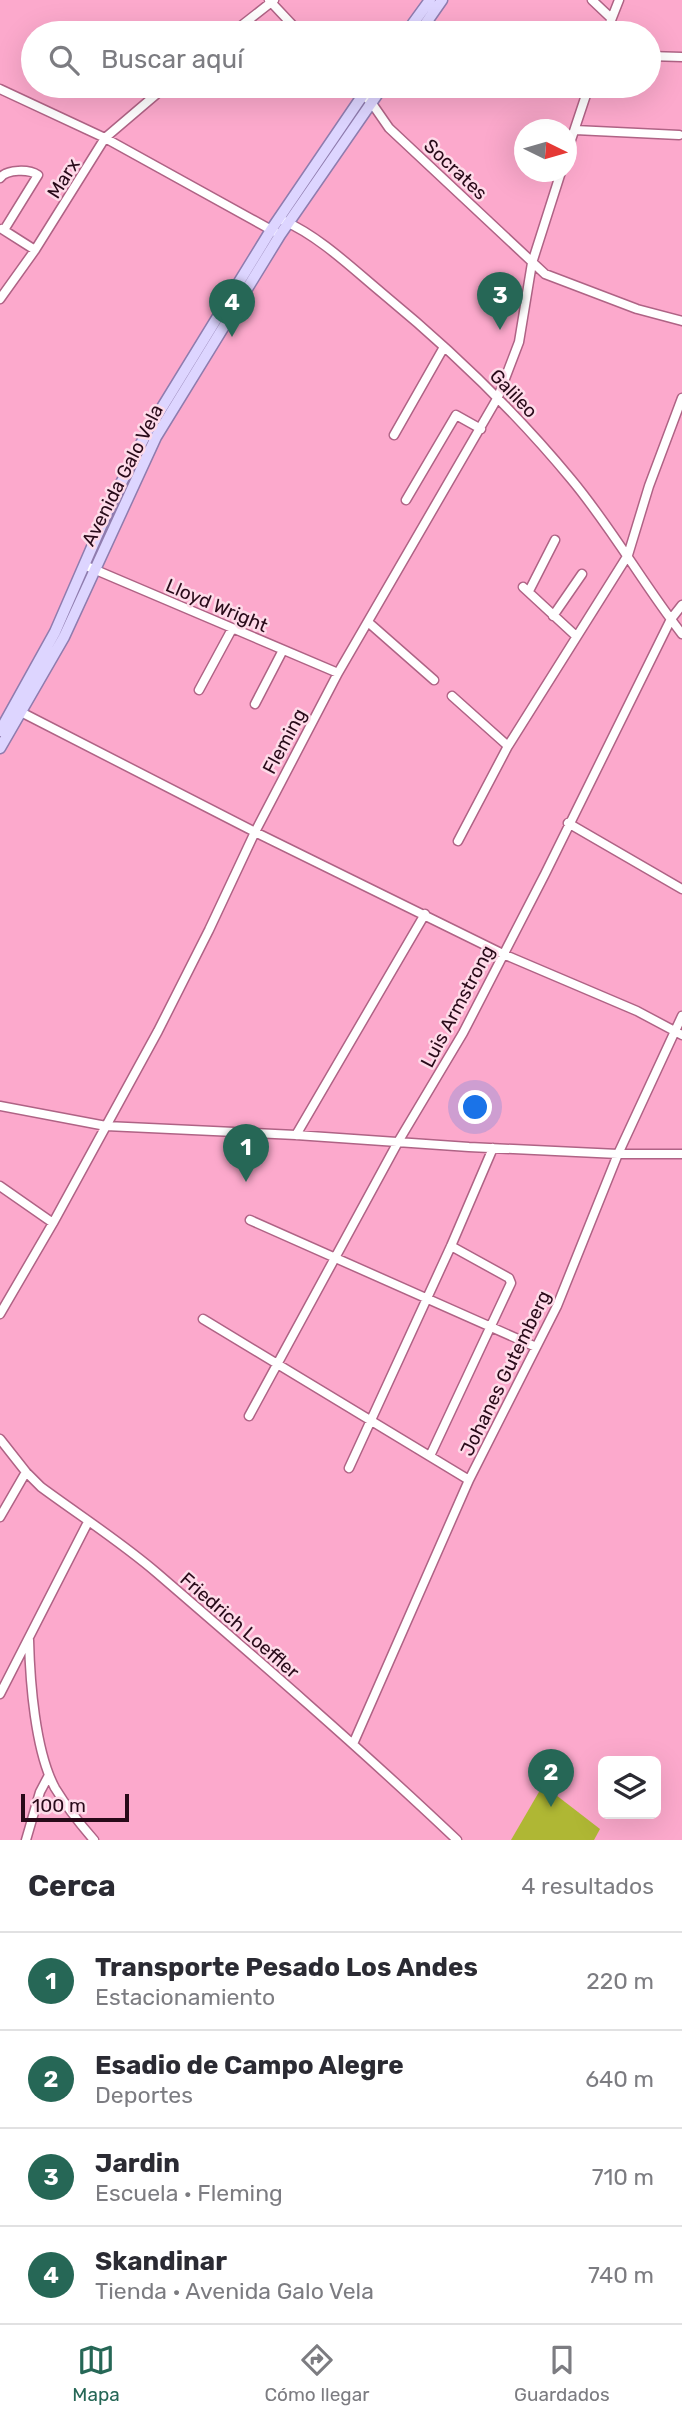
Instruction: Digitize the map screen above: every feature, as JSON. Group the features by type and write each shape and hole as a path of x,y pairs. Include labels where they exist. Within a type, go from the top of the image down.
{"main road":[{"path":"415,21 430,0"},
{"path":"427,21 442,0"},
{"name":"Avenida Galo Vela","path":"284,221 360,98"},
{"name":"Avenida Galo Vela","path":"0,748 18,710 64,637 112,501 210,328 374,98"},
{"name":"Avenida Galo Vela","path":"152,434 220,334 276,232"},
{"path":"210,328 220,334"},
{"name":"Avenida Galo Vela","path":"0,731 18,710"}],"street":[{"path":"592,0 611,18"},
{"path":"610,21 620,0"},
{"path":"247,21 272,1 290,21"},
{"path":"661,56 682,57"},
{"path":"0,89 106,138 276,232"},
{"name":"Marx","path":"0,299 35,250 106,138 152,98"},
{"name":"Socrates","path":"369,98 389,128 545,274 638,309 682,321"},
{"path":"577,124 585,98"},
{"path":"577,130 679,135"},
{"path":"0,178 7,172 30,171 38,175 2,229 35,250"},
{"name":"Fleming","path":"0,1314 106,1126 209,930 255,832 338,673 498,397 519,342 532,263 558,182"},
{"name":"Galileo","path":"284,221 334,253 416,321 498,397 571,479 682,634"},
{"path":"394,435 444,347"},
{"path":"458,841 508,746 628,555 649,486 682,398"},
{"path":"406,500 456,415 481,429"},
{"path":"555,540 526,589 576,636"},
{"name":"Lloyd Wright","path":"89,567 338,673"},
{"path":"554,617 582,574"},
{"name":"Luis Armstrong","path":"249,1416 398,1142 463,1033 671,619 682,606"},
{"path":"368,622 434,680"},
{"path":"199,690 232,629"},
{"path":"255,704 283,650"},
{"path":"452,696 508,746"},
{"path":"18,710 255,832 503,954 637,1011 678,1033"},
{"path":"568,823 682,889"},
{"path":"296,1135 425,914"},
{"name":"Johanes Gutemberg","path":"353,1744 469,1480 557,1306 618,1154 678,1033 682,1016"},
{"path":"0,1106 106,1126 618,1154 682,1154"},
{"path":"349,1468 451,1246 493,1147"},
{"path":"0,1186 53,1223"},
{"path":"250,1220 536,1347"},
{"path":"430,1456 511,1283 509,1278 451,1246"},
{"path":"203,1319 469,1480"},
{"name":"Friedrich Loeffler","path":"0,1439 26,1472 212,1618 457,1840"},
{"path":"0,1517 26,1472"},
{"path":"0,1694 88,1522"},
{"path":"29,1640 34,1705 49,1775 66,1805 94,1840"},
{"path":"26,1840 40,1792 49,1775"}],"shaded area":[{"path":"543,1785 600,1829 594,1840 511,1840"}],"place":[{"name":"Jardin","path":"500,330"},
{"name":"Skandinar","path":"232,337"},
{"name":"Transporte Pesado Los Andes","path":"246,1182"},
{"name":"Esadio de Campo Alegre","path":"551,1807"}]}
